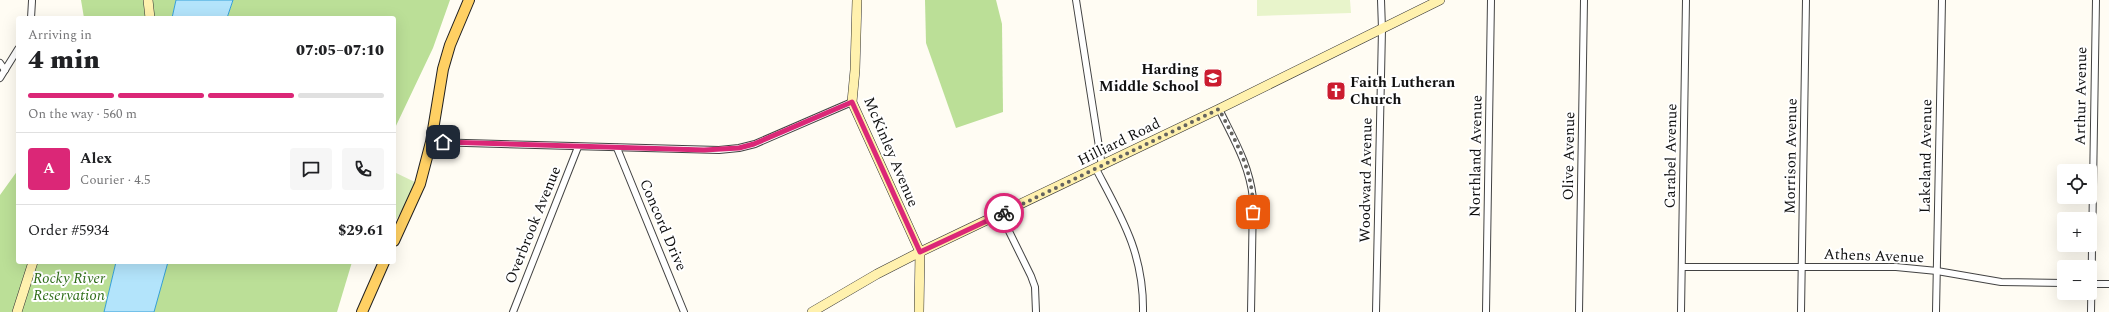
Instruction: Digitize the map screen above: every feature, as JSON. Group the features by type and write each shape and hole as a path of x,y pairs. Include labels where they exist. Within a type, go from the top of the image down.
{"main road":[{"path":"148,0 150,16"},
{"path":"396,237 420,184 431,142 443,69 450,45 469,0"},
{"name":"McKinley Avenue","path":"857,0 855,70 852,102 920,252 919,312"},
{"name":"Hilliard Road","path":"812,312 876,274 920,252 1001,215 1440,0"},
{"path":"17,312 32,264"},
{"path":"362,312 383,264"}],"street":[{"path":"1076,0 1099,167 1130,235 1140,265 1144,295 1143,312"},
{"name":"Woodward Avenue","path":"1376,312 1382,29 1381,0"},
{"name":"Northland Avenue","path":"1486,312 1491,0"},
{"name":"Olive Avenue","path":"1579,312 1584,0"},
{"name":"Carabel Avenue","path":"1681,312 1686,0"},
{"name":"Morrison Avenue","path":"1801,312 1806,0"},
{"name":"Lakeland Avenue","path":"1936,312 1942,0"},
{"name":"Arthur Avenue","path":"2091,260 2096,0"},
{"path":"31,16 32,1"},
{"path":"0,78 16,52"},
{"path":"0,63 5,70"},
{"path":"431,142 718,150 739,148 754,144 852,102"},
{"path":"1219,109 1244,158 1251,183 1253,198 1251,312"},
{"name":"Overbrook Avenue","path":"513,312 578,147"},
{"name":"Concord Drive","path":"617,148 684,312"},
{"path":"1001,215 1032,276 1035,287 1036,312"},
{"name":"Athens Avenue","path":"1682,267 1896,267 1937,271 2001,282 2057,283"},
{"path":"2097,284 2109,284"},
{"name":"Arthur Avenue","path":"2091,300 2091,312"}],"green space":[{"path":"81,0 176,0 172,16 84,16"},
{"path":"233,0 450,0 433,48 396,126 396,16 228,16"},
{"path":"925,0 996,0 1002,24 1003,112 956,128 926,43"},
{"path":"1257,0 1350,0 1351,13 1257,16"},
{"name":"Rocky River Reservation","path":"16,173 16,264 116,264 104,312 0,312 0,195"},
{"path":"396,173 419,184 396,220"},
{"path":"166,264 351,264 337,312 154,312 157,292"}],"water":[{"path":"176,0 233,0 228,16 172,16"},
{"path":"116,264 167,264 154,312 104,312"}],"way so far":[{"path":"1004,213 1219,109 1248,169 1253,198 1253,212"}],"place":[{"name":"Harding Middle School","path":"1213,78"},
{"name":"Faith Lutheran Church","path":"1336,91"}],"route":[{"path":"443,142 604,148 718,150 739,148 754,144 852,102 920,252 1004,213"}]}
